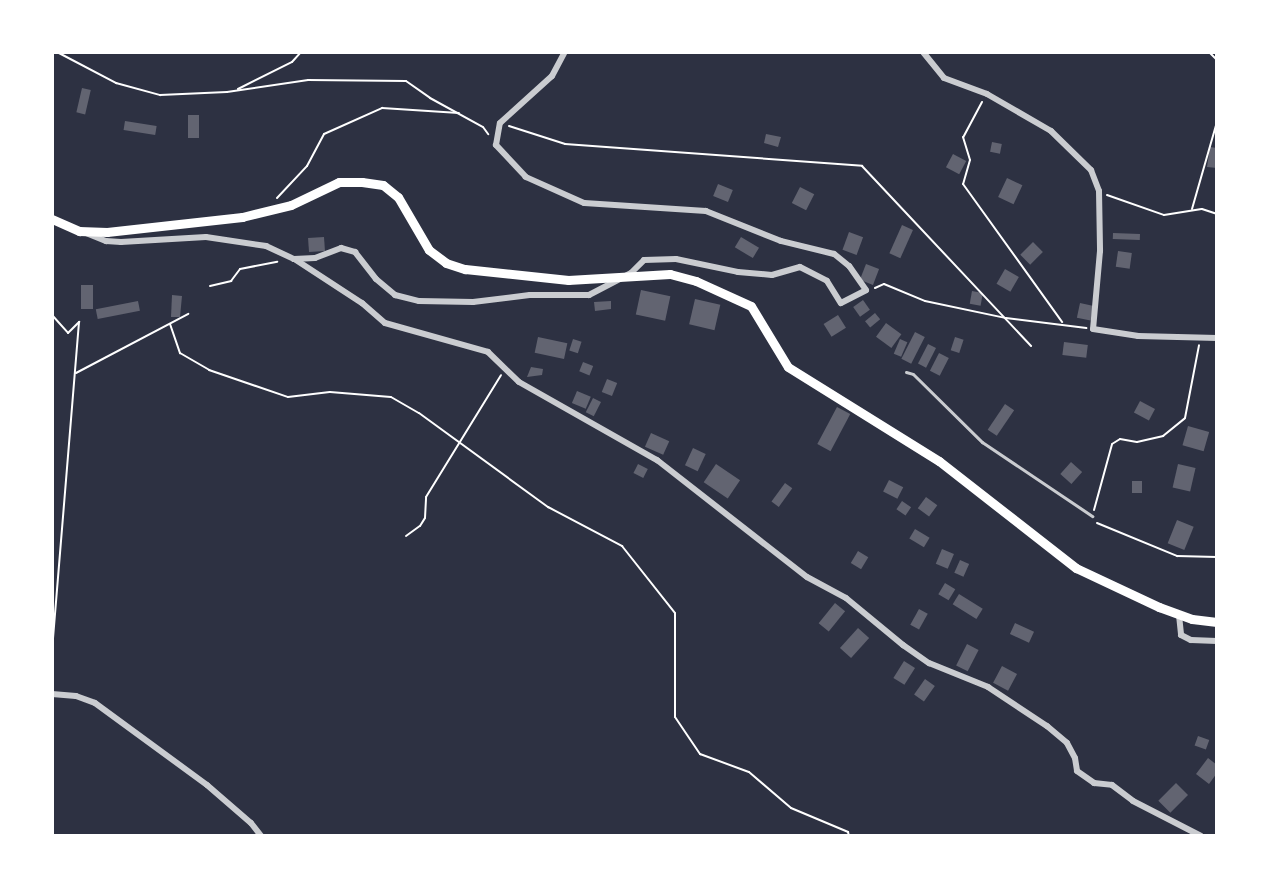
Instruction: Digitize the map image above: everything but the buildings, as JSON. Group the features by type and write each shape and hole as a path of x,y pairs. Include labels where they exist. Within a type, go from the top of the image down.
{"main road":[{"path":"52,219 79,231 107,232 271,211 339,182 383,185 398,197 429,250 446,263 489,274 568,280 599,280 631,273 670,274 696,281 751,306 788,367 939,461 1076,568 1118,590 1179,615 1217,622"}],"street":[{"path":"294,259 315,258 341,248 355,252 376,279 395,295 419,301 473,302 530,295 589,295 631,273 644,260 676,259 738,272 772,275 800,267 827,281 841,303 866,290 849,266 834,254 781,241 706,211 584,203 526,177 496,145 500,123 552,76 565,52"},
{"path":"923,52 944,78 987,94 1051,131 1091,170 1099,191 1100,251 1093,329 1138,336 1217,338"},
{"path":"79,231 106,241 206,237 266,246 294,259 362,303 385,323 488,352 503,370 634,450 657,460 807,577 846,598 929,663 983,685 1047,726 1067,743 1077,771 1094,783 1112,785 1133,801 1201,836"},
{"path":"1179,615 1181,635 1191,640 1217,641"},
{"path":"52,694 76,696 95,703 207,785 251,823 261,836"}],"lane":[{"path":"906,372 913,374 982,442 1092,516"}],"path":[{"path":"57,52 138,91 187,96 308,80 391,78 406,81 483,127 496,145"},
{"path":"234,91 292,62 301,52"},
{"path":"1209,52 1217,60"},
{"path":"987,94 963,137 970,160 963,184 1062,322"},
{"path":"271,211 278,196 307,166 324,134 382,108 460,113"},
{"path":"1192,210 1217,122"},
{"path":"500,123 565,144 862,166 1031,346"},
{"path":"1099,191 1164,215 1202,209 1217,214"},
{"path":"210,286 231,281 240,269 294,259"},
{"path":"866,290 884,284 925,301 1006,318 1062,322 1093,329"},
{"path":"74,374 188,314"},
{"path":"52,315 68,333 79,322 52,649"},
{"path":"170,324 180,353 209,370 288,397 330,392 391,397 458,441 548,507 622,546 675,613 675,717 700,754 749,772 791,808 848,832 849,836"},
{"path":"1200,338 1191,401 1185,418 1163,436 1137,442 1120,439 1112,444 1092,516 1096,522 1177,556 1217,557"},
{"path":"406,536 425,518 426,497 458,441 489,399 503,370"}]}
